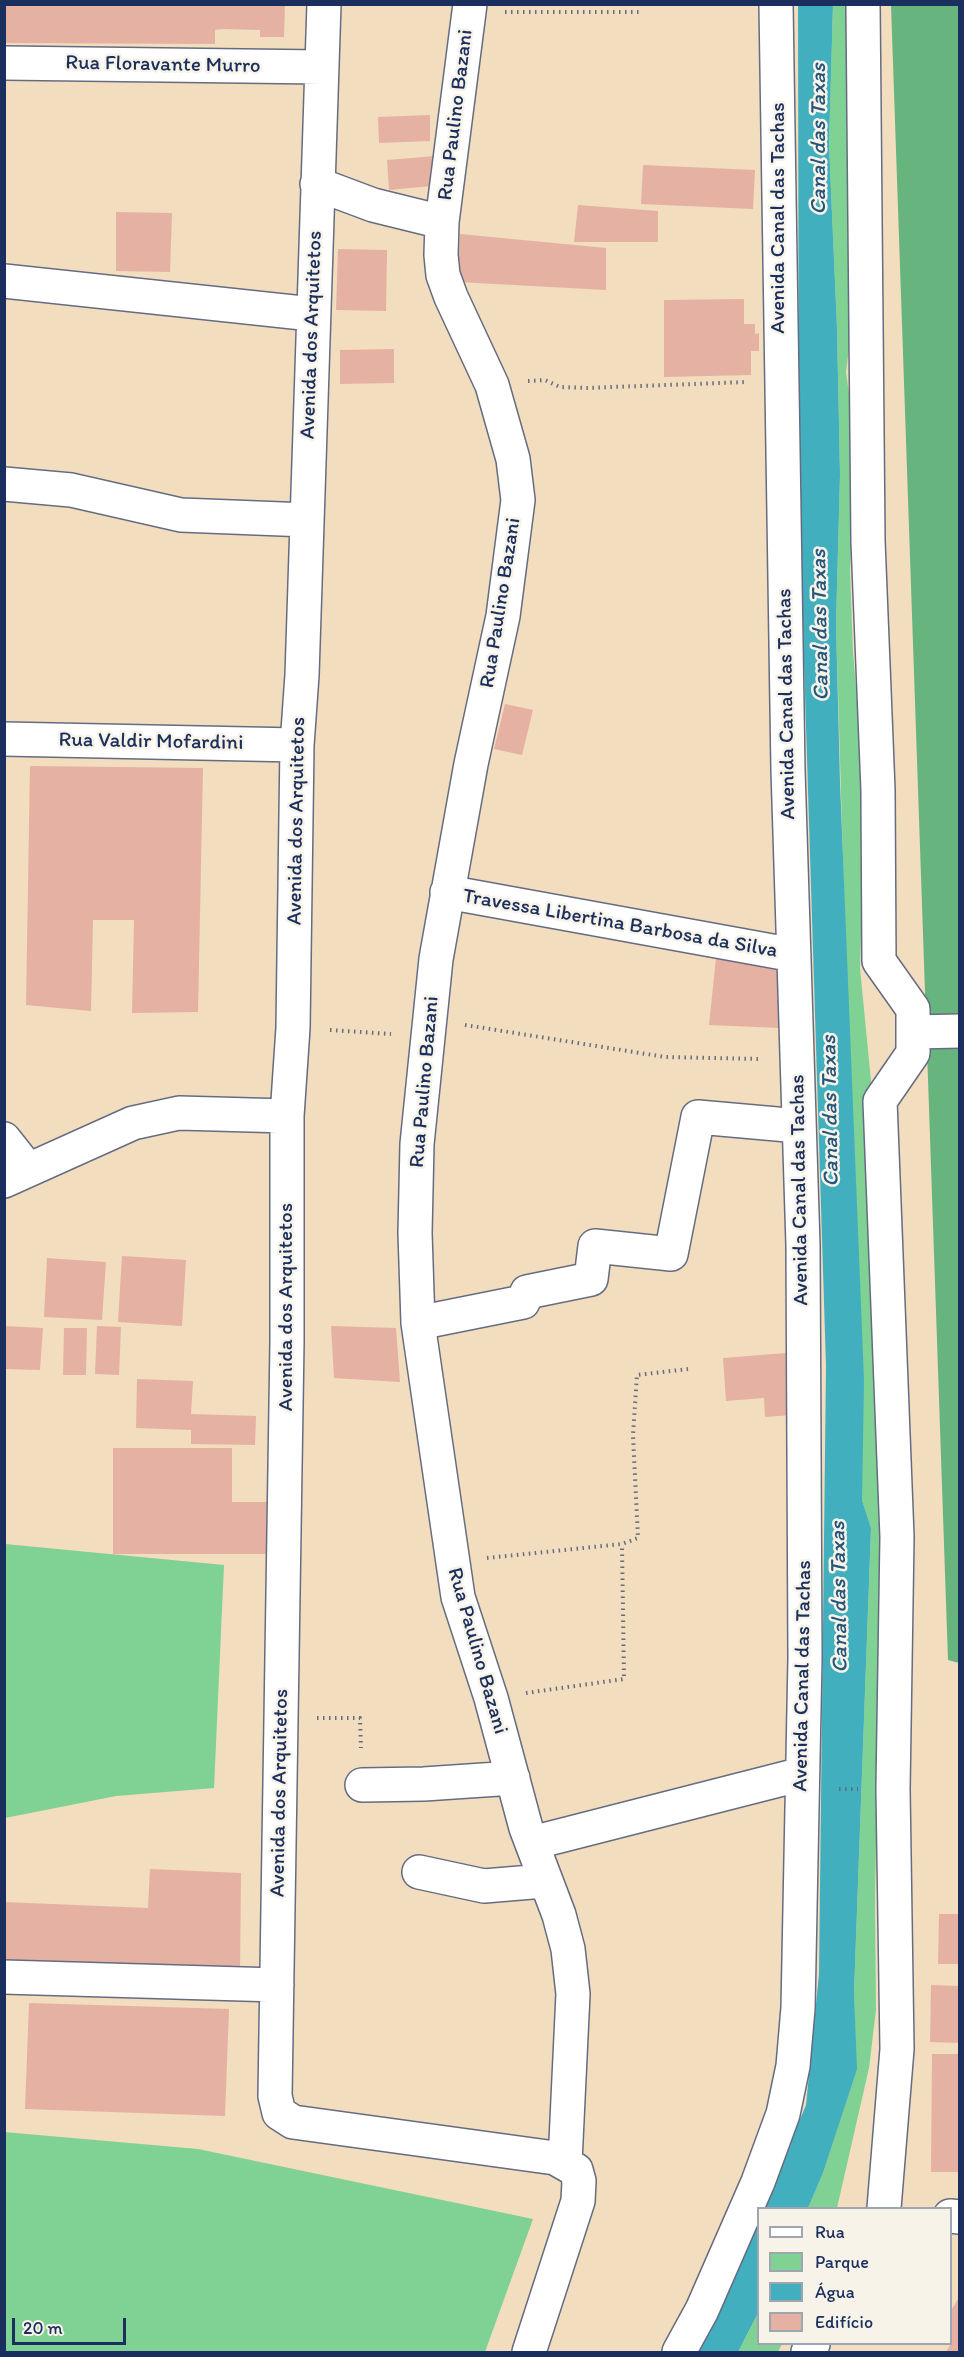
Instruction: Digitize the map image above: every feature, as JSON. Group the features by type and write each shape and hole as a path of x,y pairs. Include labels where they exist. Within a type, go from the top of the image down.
{"street":[{"name":"Avenida dos Arquitetos","path":"324,4 307,520 297,745 293,1028 287,1116 282,1719 275,2096 279,2113 293,2122 566,2162"},
{"name":"Avenida Canal das Tachas","path":"679,2352 702,2310 758,2182 783,2114 793,2066 815,1781 805,1658 803,1245 780,380 776,4"},
{"path":"863,4 868,518 878,790 879,961 913,1009 913,1053 880,1101 897,1537 893,1789 897,2049 884,2207"},
{"name":"Rua Paulino Bazani","path":"469,8 442,222 443,276 492,385 513,459 518,500 503,616 447,892 428,1028 417,1166 415,1233 418,1323 450,1562 458,1597 491,1698 531,1843 559,1915 568,1949 573,1994 566,2162"},
{"name":"Rua Floravante Murro","path":"4,63 322,67"},
{"path":"317,184 373,205 442,222"},
{"path":"4,281 312,314"},
{"path":"4,484 71,490 182,515 307,520"},
{"name":"Rua Valdir Mofardini","path":"4,739 297,745"},
{"name":"Travessa Libertina Barbosa da Silva","path":"447,892 794,955"},
{"path":"913,1032 960,1031"},
{"path":"4,1139 16,1175 133,1123 179,1113 287,1116"},
{"path":"418,1323 523,1302 526,1292 591,1280 595,1246 671,1254 698,1117 799,1125"},
{"path":"362,1785 424,1784 513,1778"},
{"path":"531,1843 815,1781"},
{"path":"419,1872 484,1886 544,1881"},
{"path":"4,1977 277,1984"},
{"path":"528,2352 578,2201 579,2181 576,2170 566,2162"}],"path":[{"path":"469,8 641,12"},
{"path":"492,385 545,380 560,387 608,388 780,380"},
{"path":"293,1028 428,1028 665,1057 797,1060"},
{"path":"450,1562 622,1544 638,1538 633,1435 637,1375 688,1369"},
{"path":"491,1698 624,1679 622,1544"},
{"path":"282,1719 360,1718 362,1785"},
{"path":"815,1781 860,1789"}],"green space":[{"path":"846,4 848,195 855,302 846,372 856,444 850,570 853,652 865,801 860,968 871,1081 884,1438 875,1896 876,2010 869,2068 837,2207 808,2207 823,2173 856,2069 854,1992 871,1528 862,1500 836,624 840,475 837,328 829,145 833,5"},
{"path":"891,5 960,5 959,1663 948,1660"},
{"path":"5,1544 224,1565 214,1788 116,1796 5,1818"},
{"path":"4,2132 198,2149 533,2219 485,2352 5,2352"},
{"path":"757,2315 757,2345 782,2345 778,2352 738,2352"}],"water":[{"name":"Canal das Taxas","path":"833,4 829,145 837,328 840,475 836,624 840,782 864,1380 862,1500 871,1528 854,1992 857,2069 823,2173 808,2207 763,2207 806,2105 819,1974 826,1366 799,502 798,5"},
{"path":"757,2221 757,2315 738,2352 697,2352"}],"building":[{"path":"4,4 285,4 284,37 260,37 260,30 222,29 215,30 215,44 4,43"},
{"path":"430,115 430,141 379,143 378,117"},
{"path":"435,156 436,170 430,170 431,186 389,190 387,160"},
{"path":"643,165 755,170 753,209 641,204"},
{"path":"578,205 658,211 658,242 574,242"},
{"path":"116,212 172,213 170,272 116,271"},
{"path":"460,234 606,248 606,290 458,282"},
{"path":"338,249 387,250 386,311 336,310"},
{"path":"744,299 744,324 755,324 755,334 759,333 759,351 751,351 751,375 664,377 664,300"},
{"path":"394,349 394,383 340,384 340,350"},
{"path":"505,704 533,710 522,755 494,749"},
{"path":"30,766 203,768 198,1012 132,1013 134,920 93,920 91,1011 26,1005"},
{"path":"716,958 777,970 780,1028 709,1025"},
{"path":"122,1256 186,1260 182,1326 118,1322"},
{"path":"47,1258 106,1262 102,1320 44,1317"},
{"path":"4,1326 43,1328 40,1370 4,1369"},
{"path":"97,1326 121,1327 119,1375 95,1374"},
{"path":"331,1326 396,1328 400,1382 334,1378"},
{"path":"64,1328 87,1328 86,1375 63,1375"},
{"path":"786,1353 792,1415 765,1417 764,1398 726,1401 723,1358"},
{"path":"137,1379 193,1381 191,1414 256,1416 255,1445 191,1444 191,1430 136,1428"},
{"path":"113,1448 232,1448 232,1502 272,1502 271,1554 113,1554"},
{"path":"150,1869 241,1873 240,1971 4,1965 4,1902 148,1908"},
{"path":"939,1914 960,1914 960,1964 938,1964"},
{"path":"931,1985 960,1986 960,2043 930,2042"},
{"path":"29,2003 229,2009 225,2116 25,2109"},
{"path":"932,2054 960,2054 960,2172 931,2172"},
{"path":"960,2296 960,2352 946,2352 952,2345 952,2309"}]}
